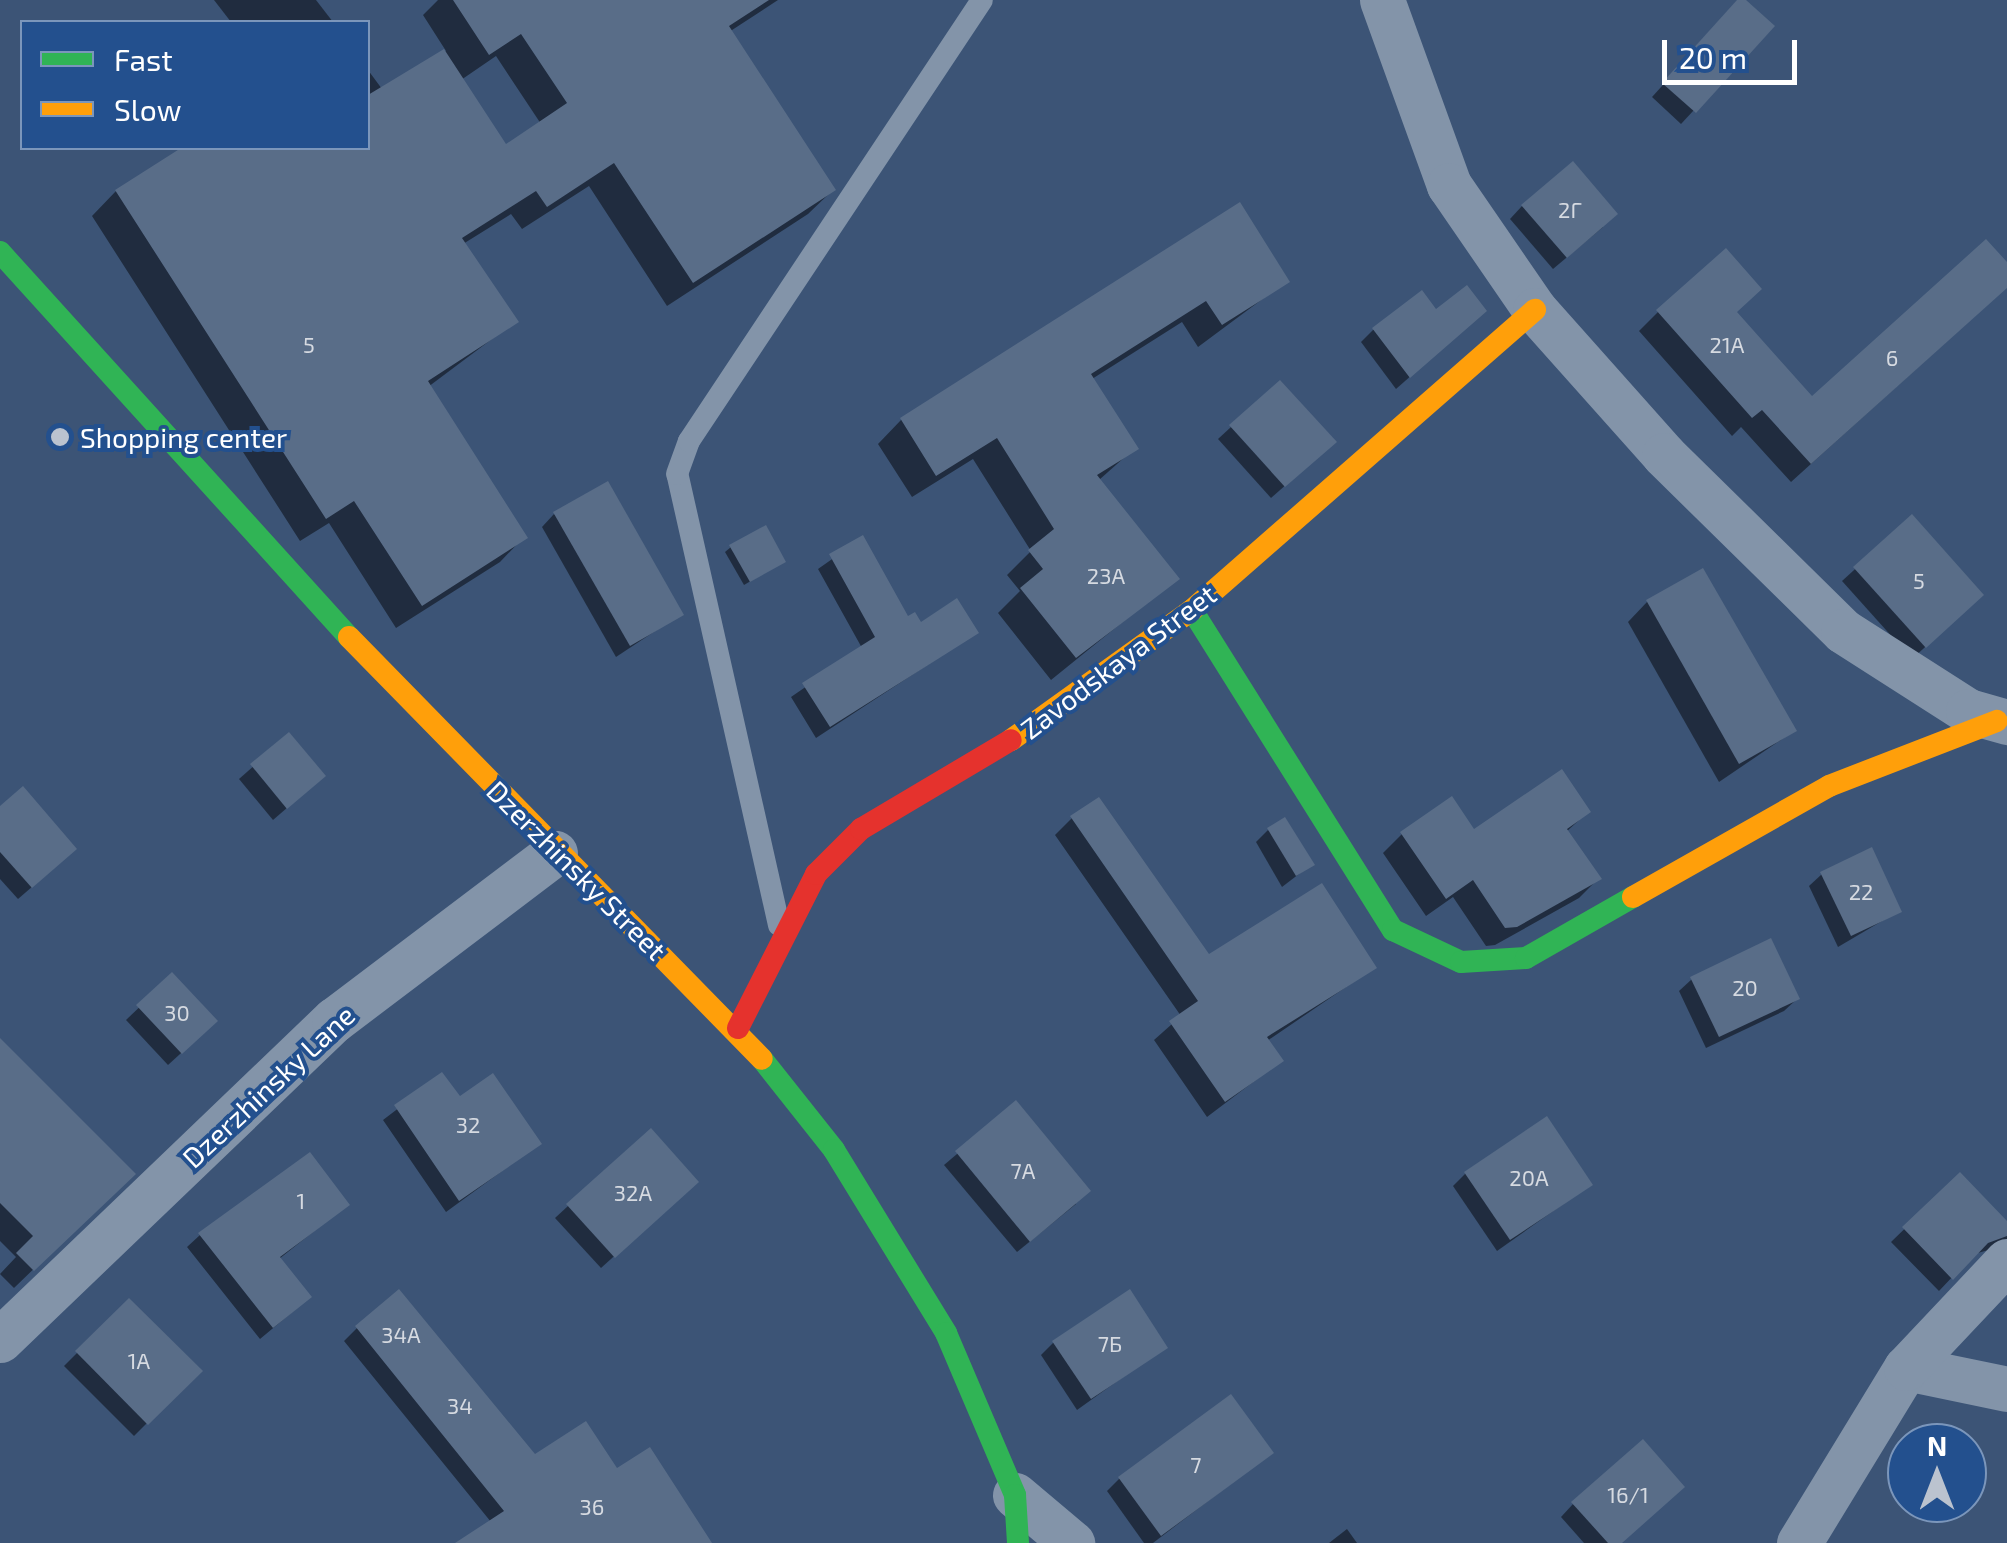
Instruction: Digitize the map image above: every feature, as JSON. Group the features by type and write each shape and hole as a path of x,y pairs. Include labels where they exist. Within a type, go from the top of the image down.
{"street":[{"path":"1385,4 1448,185 1535,310 1664,455 1843,632 1920,683 2002,722"},
{"name":"Dzerzhinsky Street","path":"0,252 223,504 555,854 738,1028 834,1150 946,1333 1015,1495 1072,1543"},
{"name":"Zavodskaya Street","path":"738,1028 781,933 816,874 861,829 1048,718 1192,610 1535,310"},
{"path":"1192,610 1393,930 1436,956 1462,962 1526,958 1830,786 2002,722"},
{"name":"Dzerzhinsky Lane","path":"0,1340 334,1020 555,854"},
{"path":"1799,1543 1906,1368 2007,1261"},
{"path":"1906,1368 2007,1390"},
{"path":"1015,1495 1018,1543"}],"lane":[{"path":"781,933 677,474 689,441 982,0"}],"building":[{"path":"453,0 769,0 729,26 836,190 693,283 614,163 547,207 536,191 462,238 519,322 428,381 528,538 422,606 354,501 326,519 115,190 178,150 370,150 370,94 444,49 506,144 567,103 521,34 489,55"},
{"path":"1737,0 1746,0 1775,26 1696,113 1662,83"},
{"path":"1573,161 1618,214 1567,258 1521,205"},
{"path":"1240,202 1290,282 1222,325 1206,301 1091,374 1139,449 1097,475 1180,579 1076,658 1020,588 1043,569 1028,550 1054,529 997,438 936,476 900,418"},
{"path":"1986,239 2007,262 2007,288 1811,464 1762,410 1752,418 1656,310 1726,248 1762,289 1737,312 1812,396"},
{"path":"1467,285 1487,311 1410,378 1372,328 1422,290 1436,309"},
{"path":"1280,380 1337,442 1285,487 1229,425"},
{"path":"608,481 684,615 630,646 553,512"},
{"path":"1912,514 1984,595 1926,648 1853,567"},
{"path":"766,525 786,562 750,582 729,545"},
{"path":"863,535 908,616 915,612 921,622 957,598 979,633 830,727 802,683 875,637 829,554"},
{"path":"1703,568 1797,731 1739,764 1646,600"},
{"path":"289,732 326,776 287,809 250,764"},
{"path":"1562,769 1591,812 1567,829 1602,879 1517,927 1505,928 1473,880 1446,899 1400,832 1452,796 1474,829"},
{"path":"23,786 77,849 32,888 0,852 0,806"},
{"path":"1099,797 1209,954 1322,883 1377,968 1267,1037 1284,1061 1225,1102 1169,1021 1198,1001 1070,816"},
{"path":"1285,817 1315,865 1296,876 1267,828"},
{"path":"1872,847 1902,912 1851,936 1820,872"},
{"path":"1771,938 1800,999 1719,1037 1690,977"},
{"path":"172,972 218,1021 182,1054 136,1005"},
{"path":"0,1038 136,1174 34,1271 16,1253 33,1236 0,1203"},
{"path":"442,1072 460,1096 493,1073 542,1144 459,1201 394,1105"},
{"path":"1016,1100 1091,1191 1030,1242 955,1151"},
{"path":"1547,1116 1593,1185 1510,1240 1464,1172"},
{"path":"651,1128 699,1182 615,1258 566,1204"},
{"path":"310,1152 350,1205 280,1257 312,1297 273,1328 198,1233"},
{"path":"1960,1172 2007,1221 2007,1236 1988,1243 1953,1280 1902,1227"},
{"path":"399,1289 535,1454 586,1421 617,1468 650,1447 712,1543 455,1543 504,1511 355,1326"},
{"path":"1130,1289 1168,1348 1091,1399 1052,1341"},
{"path":"129,1298 203,1371 148,1425 75,1351"},
{"path":"1231,1394 1274,1453 1161,1536 1118,1477"},
{"path":"1643,1439 1685,1487 1622,1543 1608,1543 1571,1502"}],"traffic: fast":[{"path":"0,252 349,637"},
{"path":"1192,610 1393,930 1461,962 1526,958 1633,897"},
{"path":"762,1059 834,1150 946,1333 1015,1495 1018,1543"}],"traffic: slow":[{"path":"1011,740 1192,610 1535,310"},
{"path":"349,637 762,1059"},
{"path":"1633,897 1829,786 1997,721"}],"traffic: jam":[{"path":"738,1028 816,874 861,829 1011,740"}],"place":[{"name":"Shopping center","path":"60,437"}]}
